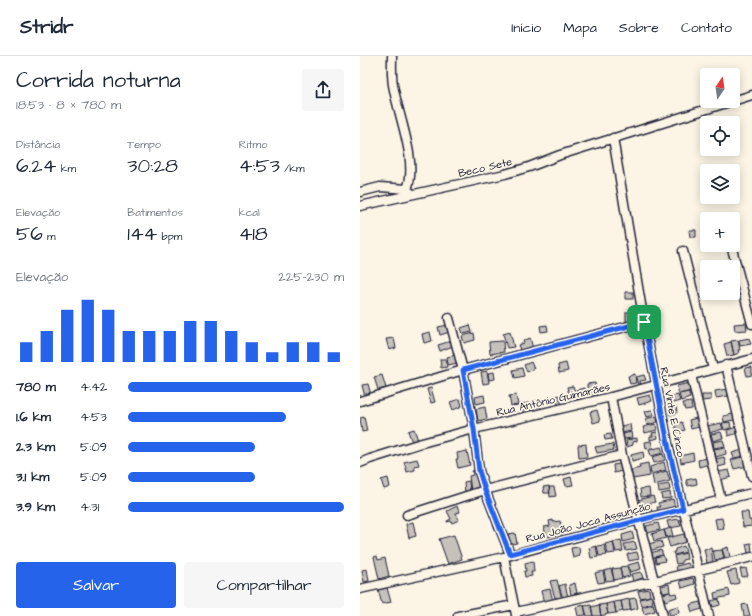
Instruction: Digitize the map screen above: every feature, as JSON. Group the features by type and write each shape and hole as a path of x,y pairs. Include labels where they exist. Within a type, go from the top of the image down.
{"street":[{"path":"360,192 380,187 410,192 410,159 393,89 391,75 392,56"},
{"name":"Beco Sete","path":"360,206 410,192 505,174 613,138 752,95"},
{"name":"Rua Vinte E Cinco","path":"613,138 644,322 669,449 710,616"},
{"path":"683,251 713,369"},
{"path":"733,252 752,324"},
{"path":"449,318 463,370 474,429 479,471 507,555 516,611"},
{"path":"360,401 463,370 644,322"},
{"name":"Rua Antônio Guimarães","path":"360,463 418,444 474,429 610,397 752,359"},
{"path":"726,365 752,476"},
{"path":"691,375 721,500"},
{"path":"610,397 622,455 663,616"},
{"path":"407,515 485,490 622,455"},
{"name":"Rua João Joca Assunção","path":"360,589 507,555 638,520 752,493"},
{"path":"458,616 516,611 655,581 752,557"}],"building":[{"path":"689,230 696,230 696,237 690,237"},
{"path":"625,292 633,292 633,299 625,299"},
{"path":"626,312 638,312 638,321 626,322"},
{"path":"746,323 747,330 735,331 734,324"},
{"path":"448,325 450,332 440,335 438,327"},
{"path":"470,325 472,332 463,334 461,328"},
{"path":"547,325 548,331 541,332 540,326"},
{"path":"430,332 432,341 424,343 422,334"},
{"path":"510,332 514,347 507,348 503,334"},
{"path":"474,333 475,340 464,343 462,336"},
{"path":"394,338 396,348 389,350 386,339"},
{"path":"530,338 533,348 521,352 518,345 524,343 523,341"},
{"path":"749,338 751,344 740,346 739,340"},
{"path":"738,340 740,350 738,350 739,353 734,355 731,341"},
{"path":"451,341 453,346 440,351 438,345"},
{"path":"503,341 504,352 490,354 489,342"},
{"path":"731,342 734,355 727,356 724,344"},
{"path":"456,355 458,363 448,365 447,357"},
{"path":"440,359 446,359 447,367 441,368"},
{"path":"531,362 534,369 527,372 524,365"},
{"path":"566,363 568,371 559,373 558,365"},
{"path":"752,367 752,375 747,376 745,368"},
{"path":"522,368 524,376 515,378 513,370"},
{"path":"487,371 489,383 483,384 481,372"},
{"path":"494,372 495,379 489,380 488,373"},
{"path":"635,374 636,383 630,384 628,376"},
{"path":"382,375 386,388 378,390 374,377"},
{"path":"644,375 646,380 640,381 641,385 638,386 636,377"},
{"path":"595,383 597,396 588,397 587,384"},
{"path":"689,383 691,391 679,394 677,386"},
{"path":"368,384 371,395 365,397 362,385"},
{"path":"573,386 578,400 571,402 567,387"},
{"path":"431,388 435,402 431,403 427,389"},
{"path":"584,388 585,391 582,392 584,398 579,400 576,390"},
{"path":"727,389 728,396 716,398 715,391"},
{"path":"689,392 690,398 681,401 679,394"},
{"path":"484,395 485,402 476,404 475,397"},
{"path":"516,395 518,405 511,406 509,396"},
{"path":"559,395 562,405 559,406 557,402 553,403 552,398"},
{"path":"650,395 652,401 639,405 637,398"},
{"path":"678,395 680,401 669,404 668,397"},
{"path":"702,395 711,395 711,400 702,401"},
{"path":"460,399 462,406 453,410 450,402"},
{"path":"539,400 541,409 533,411 532,407 535,406 534,401"},
{"path":"691,402 692,409 685,410 683,403"},
{"path":"529,403 531,414 523,415 521,404"},
{"path":"676,406 677,413 670,415 669,408"},
{"path":"485,407 487,419 478,421 476,409"},
{"path":"597,410 600,421 593,423 590,412"},
{"path":"652,410 654,415 647,417 645,411"},
{"path":"733,414 734,420 724,422 723,416"},
{"path":"656,416 658,422 647,425 645,419"},
{"path":"364,417 367,431 362,432 360,418"},
{"path":"697,418 699,427 691,429 689,420"},
{"path":"682,422 685,430 677,432 675,424"},
{"path":"730,422 731,428 724,430 722,423"},
{"path":"721,423 723,429 709,433 707,426"},
{"path":"630,424 631,431 622,433 621,426"},
{"path":"656,424 657,430 645,433 643,427"},
{"path":"737,427 739,433 728,436 727,430"},
{"path":"414,429 418,440 412,442 408,431"},
{"path":"631,432 632,438 624,439 623,434"},
{"path":"657,432 658,438 650,440 650,436 653,436 652,433"},
{"path":"721,432 723,438 713,441 711,434"},
{"path":"611,434 612,439 605,440 604,435"},
{"path":"637,438 637,441 633,442 633,445 627,447 626,440"},
{"path":"723,440 725,446 714,448 713,442"},
{"path":"651,441 653,448 646,449 645,442"},
{"path":"586,444 587,457 579,458 578,445"},
{"path":"613,444 614,450 597,453 595,447"},
{"path":"661,447 663,453 651,456 649,450"},
{"path":"725,447 726,454 716,457 714,449"},
{"path":"742,450 744,456 734,458 732,453"},
{"path":"467,451 470,465 458,468 456,459 458,459 457,453"},
{"path":"643,452 644,458 632,461 631,455"},
{"path":"693,453 694,460 681,463 680,456"},
{"path":"663,454 665,460 654,463 652,457"},
{"path":"745,456 747,466 734,469 731,460"},
{"path":"724,457 726,465 718,467 716,459"},
{"path":"707,458 709,464 699,467 698,460"},
{"path":"417,459 419,465 414,466 415,470 407,472 404,462"},
{"path":"664,462 666,470 651,474 650,467"},
{"path":"648,463 650,476 633,479 631,470 640,468 639,465"},
{"path":"620,464 622,471 614,473 613,465"},
{"path":"476,470 479,490 471,491 469,476 473,475 472,471"},
{"path":"729,470 731,477 720,480 718,472"},
{"path":"667,471 670,481 654,485 652,475"},
{"path":"571,477 573,485 566,486 564,479"},
{"path":"388,478 390,487 384,489 381,480"},
{"path":"696,478 697,484 688,486 686,480"},
{"path":"469,481 470,492 465,493 464,482"},
{"path":"669,484 670,490 659,492 658,486"},
{"path":"549,486 550,493 544,493 543,487"},
{"path":"549,487 554,487 556,496 550,497"},
{"path":"649,488 650,496 641,497 640,489"},
{"path":"670,492 671,498 662,499 661,494"},
{"path":"653,496 655,502 640,506 638,500"},
{"path":"673,499 675,508 658,512 657,507 660,507 658,503"},
{"path":"650,504 652,513 642,515 640,507"},
{"path":"457,506 460,512 456,513 459,520 452,523 451,521 447,522 451,519 447,511"},
{"path":"741,512 748,512 749,520 751,520 752,526 743,527"},
{"path":"722,518 724,528 717,529 715,519"},
{"path":"679,519 681,526 669,528 667,521"},
{"path":"553,520 553,522 560,521 563,534 546,537 544,527 550,526 549,521"},
{"path":"413,522 416,536 409,538 406,524"},
{"path":"658,523 660,530 648,533 646,526"},
{"path":"671,528 673,536 667,538 664,530"},
{"path":"664,530 666,538 654,541 652,534"},
{"path":"632,532 634,539 623,542 622,535"},
{"path":"515,533 517,543 511,544 508,534"},
{"path":"684,534 686,542 670,547 667,538"},
{"path":"454,535 462,559 448,564 439,539"},
{"path":"621,540 623,551 616,552 613,542"},
{"path":"661,541 663,547 649,551 648,544"},
{"path":"613,542 615,553 608,554 605,544"},
{"path":"635,542 637,549 626,551 624,544"},
{"path":"751,543 752,552 748,553 746,544"},
{"path":"604,545 607,555 599,556 597,546"},
{"path":"596,546 598,557 591,558 589,548"},
{"path":"684,546 686,552 674,555 673,552 675,552 675,549"},
{"path":"579,547 580,556 573,558 571,548"},
{"path":"728,547 730,557 725,558 722,549"},
{"path":"711,548 713,562 707,563 704,549"},
{"path":"661,550 663,555 651,558 650,553"},
{"path":"722,550 724,559 715,560 713,551"},
{"path":"637,552 639,559 629,561 627,554"},
{"path":"686,553 687,559 682,560 682,563 676,564 674,556"},
{"path":"663,555 665,561 656,563 655,557"},
{"path":"377,556 378,560 385,558 389,576 379,579 374,557"},
{"path":"533,561 534,572 531,572 532,576 525,577 525,563"},
{"path":"639,562 641,569 630,572 628,565"},
{"path":"688,563 691,570 678,574 676,566"},
{"path":"627,566 630,576 622,578 620,567"},
{"path":"620,568 622,578 614,580 612,569"},
{"path":"746,568 748,576 742,577 740,569"},
{"path":"367,569 369,581 364,582 362,570"},
{"path":"611,569 614,580 606,581 604,571"},
{"path":"736,570 739,583 731,585 727,572"},
{"path":"603,571 605,582 598,583 595,573"},
{"path":"641,572 643,578 633,581 631,574"},
{"path":"693,578 695,584 682,588 680,581"},
{"path":"557,580 562,599 558,600 557,597 555,598 550,581"},
{"path":"575,583 577,593 571,595 569,585"},
{"path":"565,584 568,597 563,599 559,586"},
{"path":"669,584 670,592 663,593 661,586"},
{"path":"387,588 391,602 382,604 378,590"},
{"path":"550,589 553,601 544,603 541,591"},
{"path":"649,589 650,596 640,598 638,591"},
{"path":"729,589 730,596 715,599 714,593"},
{"path":"670,592 671,594 676,593 677,597 665,601 663,594"},
{"path":"651,596 653,603 642,606 640,599"},
{"path":"636,598 638,608 631,610 629,599"},
{"path":"629,599 631,610 623,611 621,601"},
{"path":"719,599 720,605 713,607 711,601"},
{"path":"621,601 623,611 616,613 614,602"},
{"path":"614,602 616,613 608,614 606,604"},
{"path":"700,602 702,609 692,612 690,605"},
{"path":"606,604 608,614 601,616 599,605"},
{"path":"653,604 655,611 644,614 642,607"},
{"path":"747,604 750,616 744,616 742,605"},
{"path":"584,605 586,615 578,616 576,607"},
{"path":"591,605 593,616 587,616 584,606"},
{"path":"599,605 601,616 593,616 591,607"},
{"path":"678,606 679,613 670,615 668,609"}],"route":[{"path":"644,322 669,449 683,509 510,554 479,471 474,429 463,370 644,322"}]}
